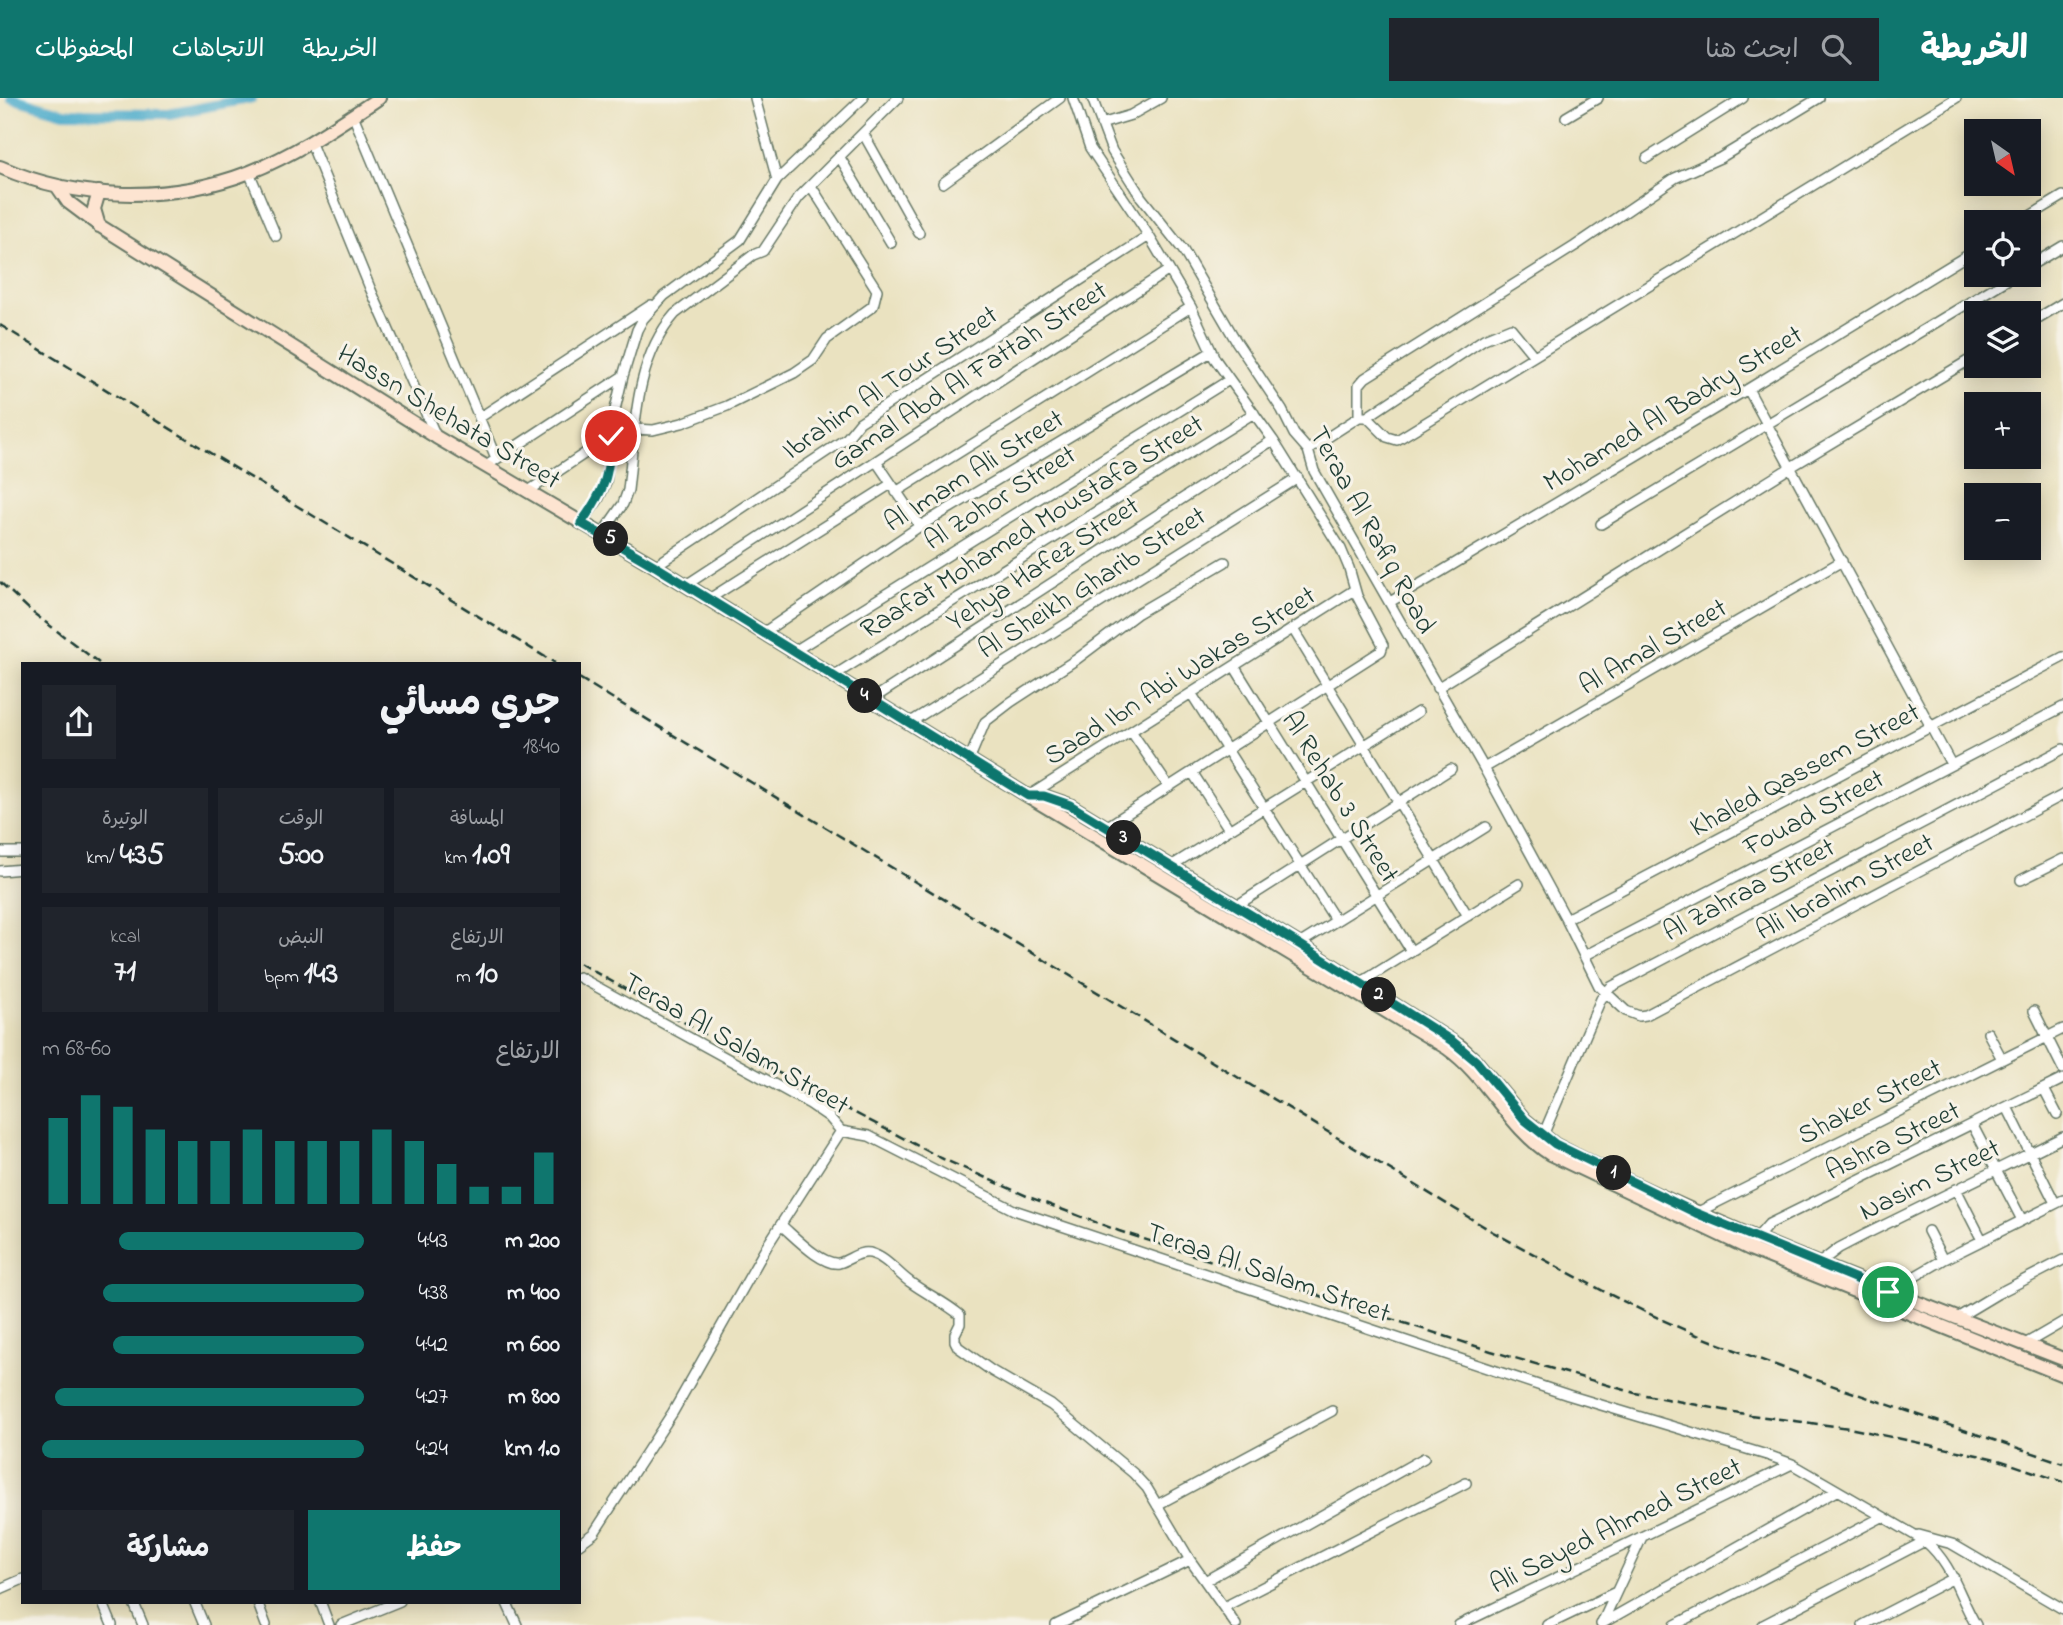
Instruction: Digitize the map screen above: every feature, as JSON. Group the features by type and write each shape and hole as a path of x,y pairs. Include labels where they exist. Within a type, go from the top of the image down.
{"main road":[{"path":"0,167 57,187 99,192 142,193 193,188 249,172 310,142 379,98"},
{"name":"Hassn Shehata Street","path":"57,187 68,202 100,226 436,437 491,462 527,492 655,566 1028,796 1447,1048 1469,1067 1517,1127 1541,1141 1566,1150 1640,1192 1752,1244 2022,1350 2063,1359"},
{"path":"99,192 94,209 100,226"},
{"name":"Hassn Shehata Street","path":"1028,796 1060,800 1299,944 1468,1054 1541,1141"},
{"name":"Hassn Shehata Street","path":"1640,1192 1696,1213 1752,1244 1818,1264 1957,1318 2022,1350 2063,1375"}],"street":[{"path":"755,98 777,180"},
{"path":"479,418 664,296 740,240 777,180 863,98"},
{"path":"602,534 623,504 628,490 641,385 654,346 668,322 753,255 763,251 799,197 898,98"},
{"path":"943,183 1060,98"},
{"name":"Teraa Al Rafiq Road","path":"1073,98 1090,148 1149,236 1191,307 1211,352 1298,478 1345,556 1354,590 1382,639 1381,651 1328,685"},
{"name":"Teraa Al Rafiq Road","path":"1092,98 1111,150 1141,197 1183,250 1236,341 1282,410 1294,434 1308,450 1314,471 1484,768 1566,919 1591,973 1604,992"},
{"path":"1101,124 1130,115 1161,98"},
{"path":"1566,117 1598,98"},
{"path":"1647,158 1743,98"},
{"path":"1819,98 1720,158 1675,177 1575,246 1365,378 1359,385 1363,417 1387,437 1397,440 1956,98"},
{"path":"353,115 479,418 491,462 623,376"},
{"path":"863,133 919,233"},
{"path":"310,142 370,288 436,437"},
{"path":"839,156 891,243"},
{"path":"249,172 276,236"},
{"path":"634,429 653,430 682,423 727,406 794,373 813,360 827,339 873,306 877,290 811,186"},
{"path":"2040,210 2063,196"},
{"name":"Ibrahim Al Tour Street","path":"655,566 847,438 860,422 1149,236"},
{"path":"2041,259 2063,246"},
{"name":"Mohamed Al Badry Street","path":"1390,602 1964,257"},
{"name":"Gamal Abd Al Fattah Street","path":"686,585 1169,270"},
{"path":"1601,524 1995,287"},
{"path":"581,523 598,500 606,482 611,436 623,376 637,330 651,308 664,296"},
{"path":"2041,316 2063,303"},
{"path":"709,600 1191,307"},
{"path":"1308,450 1484,338 1511,328 1534,356"},
{"name":"Al Imam Ali Street","path":"763,633 920,526 1211,352"},
{"path":"1437,688 1791,467 1964,363"},
{"name":"Al Zohor Street","path":"793,652 1229,380"},
{"path":"1748,389 1951,764"},
{"name":"Raafat Mohamed Moustafa Street","path":"833,676 1254,413"},
{"path":"527,492 611,436"},
{"name":"Yehya Hafez Street","path":"871,700 1273,440"},
{"path":"876,461 920,526"},
{"name":"Al Sheikh Gharib Street","path":"909,723 1298,478"},
{"name":"Al Amal Street","path":"1484,768 1842,561"},
{"path":"969,760 985,722 1138,613 1225,562"},
{"name":"Saad Ibn Abi Wakas Street","path":"1028,796 1354,590"},
{"path":"1293,629 1468,916"},
{"name":"Khaled Qassem Street","path":"1566,919 2063,657"},
{"name":"Al Rehab 3 Street","path":"1234,666 1411,951"},
{"path":"1106,827 1328,685"},
{"path":"1191,693 1336,921"},
{"name":"Fouad Street","path":"1584,956 2063,708"},
{"path":"1171,866 1418,712"},
{"path":"1131,731 1169,787"},
{"name":"Al Zahraa Street","path":"1604,992 2063,749"},
{"path":"1236,906 1451,769"},
{"path":"1192,772 1229,828"},
{"name":"Ali Ibrahim Street","path":"1604,992 1626,1011 1639,1016 1646,1015 2063,795"},
{"path":"1299,944 1486,827"},
{"path":"0,852 21,852"},
{"path":"2021,880 2063,859"},
{"path":"0,872 21,869"},
{"path":"1360,983 1519,884"},
{"name":"Teraa Al Salam Street","path":"581,978 810,1104 829,1116 841,1131 869,1136 1014,1210 1568,1395 1791,1464 1925,1541 1947,1564 1976,1625"},
{"path":"1541,1141 1604,992"},
{"path":"2034,1011 2063,1069"},
{"name":"Shaker Street","path":"1696,1213 2063,1029"},
{"path":"1988,1033 2002,1059"},
{"name":"Ashra Street","path":"1752,1244 1769,1224 2063,1079"},
{"path":"2044,1089 2057,1114"},
{"path":"1888,1292 1943,1260 2059,1201 2030,1153 2007,1107"},
{"path":"1972,1124 1994,1171 2022,1220"},
{"path":"581,1543 594,1533 673,1412 781,1225 841,1131"},
{"name":"Nasim Street","path":"1818,1264 1839,1248 2063,1137"},
{"path":"1956,1189 1982,1240"},
{"path":"781,1225 822,1260 840,1263 862,1253 872,1254 960,1315 955,1341 958,1348 1070,1420 1133,1473 1236,1625"},
{"path":"1928,1231 1943,1260"},
{"path":"1957,1318 2063,1260"},
{"path":"2022,1350 2063,1322"},
{"path":"1157,1505 1332,1410"},
{"path":"1205,1581 1424,1458"},
{"name":"Ali Sayed Ahmed Street","path":"1459,1625 1791,1464"},
{"path":"1224,1607 1466,1483"},
{"path":"1601,1625 1836,1491"},
{"path":"1675,1625 1882,1517"},
{"path":"1911,1534 1952,1545 2063,1609"},
{"path":"1601,1625 1642,1536"},
{"path":"1763,1625 1925,1541"},
{"path":"1056,1625 1191,1560"},
{"path":"1863,1625 1954,1578"},
{"path":"0,1589 21,1580"},
{"path":"1547,1625 1616,1592"},
{"path":"104,1604 112,1625"},
{"path":"134,1604 143,1625"},
{"path":"195,1604 204,1625"},
{"path":"258,1604 266,1625"},
{"path":"321,1604 329,1625"},
{"path":"341,1625 391,1604"},
{"path":"507,1604 517,1625"}],"waterway":[{"path":"11,98 64,113 169,114 252,98"}],"railway":[{"path":"0,325 553,662"},
{"path":"0,582 32,612 98,662"},
{"path":"581,679 1493,1232 1569,1273 1671,1324 1742,1353 2063,1463"},
{"path":"581,964 710,1037 941,1158 1029,1197 1119,1231 1491,1351 1635,1393 1750,1415 1849,1428 1996,1459 2063,1482"}],"route":[{"path":"611,436 606,482 598,500 581,523 1028,796 1044,796 1070,805 1299,944 1452,1041 1476,1061 1525,1120 1555,1144 1696,1213 1888,1292"}]}
